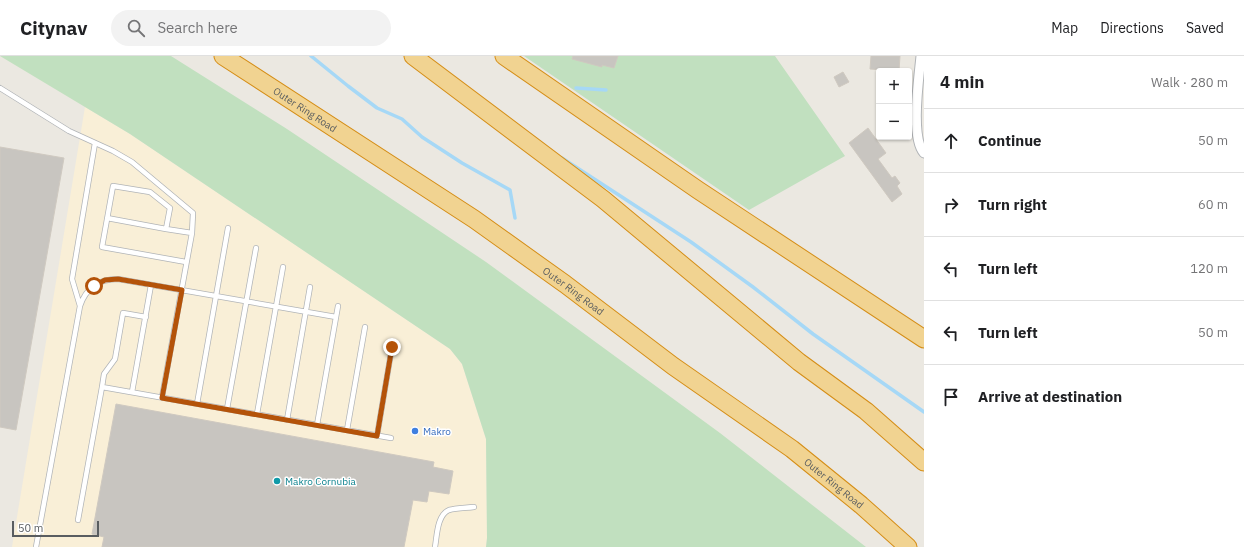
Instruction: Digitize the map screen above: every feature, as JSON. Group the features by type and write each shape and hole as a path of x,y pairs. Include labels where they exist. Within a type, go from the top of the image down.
{"highway":[{"name":"Outer Ring Road","path":"223,56 474,219 565,284 673,366 792,449 861,505 908,547"},
{"path":"413,56 603,199 799,362 866,411 924,462"},
{"path":"504,56 698,190 924,339"}],"street":[{"path":"921,56 916,106 919,140 924,154"}],"lane":[{"path":"0,88 69,131 113,151 132,162 193,213 192,233 162,398"},
{"path":"80,306 72,279 95,143"},
{"path":"166,228 170,208 150,192 113,186 102,247 186,262"},
{"path":"107,218 192,233"},
{"path":"197,404 228,228"},
{"path":"227,409 256,248"},
{"path":"257,414 283,267"},
{"path":"36,547 80,306 89,290 99,282 118,279 336,317"},
{"path":"132,392 152,285"},
{"path":"287,420 310,287"},
{"path":"317,425 338,306"},
{"path":"78,520 104,374 115,359 123,313 146,317"},
{"path":"347,430 365,327"},
{"path":"377,436 392,347"},
{"path":"102,387 391,438"},
{"path":"435,547 441,518 445,512 474,507"}],"shaded area":[{"path":"85,107 130,134 450,349 462,364 486,439 486,547 12,547"}],"green space":[{"path":"0,56 171,56 287,129 486,262 720,433 866,547 486,547 486,439 462,364 450,349 130,134"},
{"path":"524,56 775,56 845,156 749,210"}],"building":[{"path":"573,56 618,56 614,68 602,65 602,67 572,59"},
{"path":"871,56 900,56 899,68 870,69"},
{"path":"843,72 849,82 839,87 834,77"},
{"path":"868,128 886,153 878,159 892,178 895,176 900,183 897,186 902,194 892,202 849,143"},
{"path":"0,147 64,158 16,430 0,427"},
{"name":"Makro Cornubia","path":"116,404 434,462 433,467 453,471 449,494 429,491 427,502 413,500 404,547 102,547 104,537 92,534"}],"waterway":[{"path":"311,56 377,108 402,119 422,137 462,163 510,190 515,218"},
{"path":"576,88 606,90"},
{"path":"562,158 691,242 753,287 813,334 924,412"}],"place":[{"name":"Makro","path":"415,431"},
{"name":"Makro Cornubia","path":"277,481"}],"route":[{"path":"94,286 105,280 118,279 182,290 162,398 377,436 392,347"}]}
